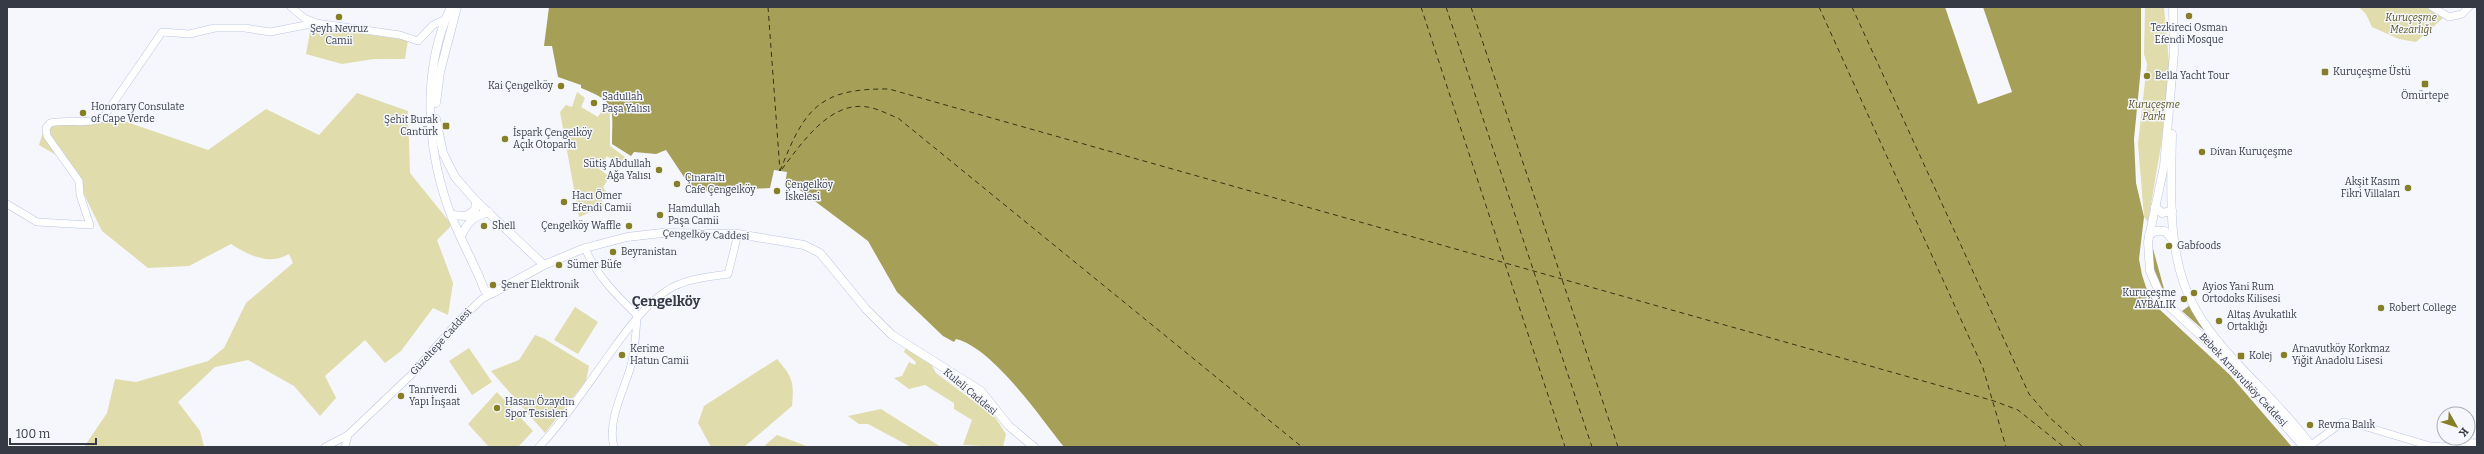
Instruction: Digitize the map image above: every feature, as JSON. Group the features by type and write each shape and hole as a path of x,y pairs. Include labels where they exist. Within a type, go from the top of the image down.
{"main road":[{"path":"451,7 444,20 433,63 431,99 432,133 438,168 452,215 486,294"},
{"path":"457,7 440,72 435,114 448,166 476,201 544,265"},
{"path":"2173,7 2175,29 2173,68"},
{"name":"Bebek Arnavutköy Caddesi","path":"2173,68 2164,160 2149,237 2148,257 2154,283 2164,300 2219,352 2309,446"},
{"name":"Bebek Arnavutköy Caddesi","path":"2173,68 2172,211 2174,243 2182,277 2195,310 2225,349 2247,371 2309,446"},
{"path":"452,215 466,216 475,210 476,201"},
{"path":"2155,207 2162,214 2172,211"},
{"path":"461,236 467,224 474,217 489,212"},
{"path":"2149,237 2156,231 2165,231 2171,236 2174,243"},
{"name":"Çengelköy Caddesi","path":"544,265 585,248 627,237 662,233 738,234 804,245 815,249 844,280 866,310 892,335 940,366"},
{"name":"Güzeltepe Caddesi","path":"486,294 544,265"},
{"name":"Kuleli Caddesi","path":"940,366 1034,447"}],"street":[{"path":"291,7 304,18 316,23 400,35 418,40 433,25 444,20"},
{"path":"2432,7 2449,17 2462,14 2469,7"},
{"path":"7,204 37,222 90,225 80,195 79,181 47,136 46,128 50,123 95,121 103,118 162,32 189,34 215,28 245,28 270,32 316,23"},
{"path":"539,447 568,412 638,316 666,291 680,284 709,276 728,274 738,234"},
{"path":"585,248 591,262 613,293 638,316"},
{"name":"Güzeltepe Caddesi","path":"328,445 348,435 411,375 457,323 486,294"},
{"path":"614,447 613,442 616,411 630,368 638,316"},
{"path":"2309,446 2343,422 2360,425 2430,446 2444,447 2457,442 2477,443"},
{"path":"345,447 348,435"}],"green space":[{"name":"Kuruçeşme Parkı","path":"2145,7 2164,7 2169,62 2167,110 2148,222 2144,217 2138,144 2147,64 2144,54"},
{"name":"Kuruçeşme Mezarlığı","path":"2359,7 2426,7 2443,18 2416,42 2399,39 2372,27 2366,14"},
{"path":"311,27 408,40 405,59 374,59 342,64 306,54"},
{"path":"577,92 585,98 581,107 598,117 604,107 610,113 610,146 625,157 619,164 607,156 599,169 610,177 603,187 611,199 606,195 601,198 604,206 579,217 560,112 566,105 572,107"},
{"path":"357,93 408,111 410,173 452,225 437,240 453,283 448,315 433,308 401,351 385,363 365,340 325,376 336,398 320,416 294,386 248,360 215,367 178,402 200,431 204,447 84,447 107,413 115,379 136,382 208,361 224,348 246,303 293,263 289,254 274,259 259,258 244,252 231,244 189,266 148,268 102,231 68,162 39,145 46,123 118,119 208,150 266,109 319,135"},
{"path":"575,307 598,322 578,354 554,340"},
{"path":"535,335 543,338 589,366 586,381 545,433 491,371 519,360"},
{"path":"906,347 930,362 936,373 995,417 1006,434 1003,447 963,445 972,420 954,409 954,403 925,385 909,389 894,378 902,376 909,362 915,365 916,362 904,352"},
{"path":"469,348 492,382 472,395 449,361"},
{"path":"777,359 791,381 793,391 792,406 744,447 711,447 698,423 704,406"},
{"name":"Hasan Özaydın Spor Tesisleri","path":"497,392 533,431 518,447 489,447 468,424"},
{"path":"881,409 941,447 911,447 868,424 859,424 848,416"},
{"path":"777,435 809,447 763,447"}],"shaded area":[{"path":"549,7 2141,7 2141,67 2134,139 2136,183 2144,217 2139,259 2147,290 2158,308 2230,375 2292,447 1064,447 1029,402 1000,369 985,355 970,345 956,339 954,342 943,336 897,292 868,241 796,187 785,184 787,172 774,170 770,188 694,192 666,150 656,154 634,152 631,156 612,144 612,114 607,103 593,93 581,88 581,85 558,77 552,46 544,46"},
{"path":"2152,245 2164,289 2165,295 2153,267"},
{"path":"2189,306 2216,341 2182,311"}],"pier":[{"path":"1945,7 1983,7 2012,92 1978,104"}],"ferry route":[{"path":"768,7 780,171"},
{"path":"1421,7 1565,447"},
{"path":"1446,7 1592,447"},
{"path":"1471,7 1618,447"},
{"path":"1819,7 1983,368 2006,447"},
{"path":"1852,7 2029,394 2049,417 2083,447"},
{"path":"780,171 797,132 806,118 817,107 830,98 845,93 889,89 1994,401 2018,410 2064,447"},
{"path":"782,169 809,135 831,116 844,109 857,106 872,108 898,118 1302,447"}],"place":[{"name":"Tezkireci Osman Efendi Mosque","path":"2189,16"},
{"name":"Şeyh Nevruz Camii","path":"339,17"},
{"name":"Kuruçeşme Üstü","path":"2325,72"},
{"name":"Bella Yacht Tour","path":"2147,76"},
{"name":"Ömürtepe","path":"2425,84"},
{"name":"Kai Çengelköy","path":"561,86"},
{"name":"Sadullah Paşa Yalısı","path":"594,103"},
{"name":"Honorary Consulate of Cape Verde","path":"83,113"},
{"name":"Şehit Burak Cantürk","path":"446,126"},
{"name":"İspark Çengelköy Açık Otoparkı","path":"505,139"},
{"name":"Divan Kuruçeşme","path":"2202,152"},
{"name":"Sütiş Abdullah Ağa Yalısı","path":"659,170"},
{"name":"Çınaraltı Cafe Çengelköy","path":"677,184"},
{"name":"Akşit Kasım Fikri Villaları","path":"2408,188"},
{"name":"Çengelköy İskelesi","path":"777,191"},
{"name":"Hacı Ömer Efendi Camii","path":"564,202"},
{"name":"Hamdullah Paşa Camii","path":"660,215"},
{"name":"Shell","path":"484,226"},
{"name":"Çengelköy Waffle","path":"629,226"},
{"name":"Gabfoods","path":"2169,246"},
{"name":"Beyranistan","path":"613,252"},
{"name":"Sümer Büfe","path":"559,265"},
{"name":"Şener Elektronik","path":"493,285"},
{"name":"Ayios Yani Rum Ortodoks Kilisesi","path":"2194,293"},
{"name":"Kuruçeşme AYBALIK","path":"2184,299"},
{"name":"Robert College","path":"2381,308"},
{"name":"Altaş Avukatlık Ortaklığı","path":"2219,321"},
{"name":"Kerime Hatun Camii","path":"622,355"},
{"name":"Arnavutköy Korkmaz Yiğit Anadolu Lisesi","path":"2284,355"},
{"name":"Kolej","path":"2241,356"},
{"name":"Tanrıverdi Yapı İnşaat","path":"401,396"},
{"name":"Hasan Özaydın Spor Tesisleri","path":"497,408"},
{"name":"Revma Balık","path":"2310,425"}],"district":[{"name":"Çengelköy","path":"666,301"}]}
